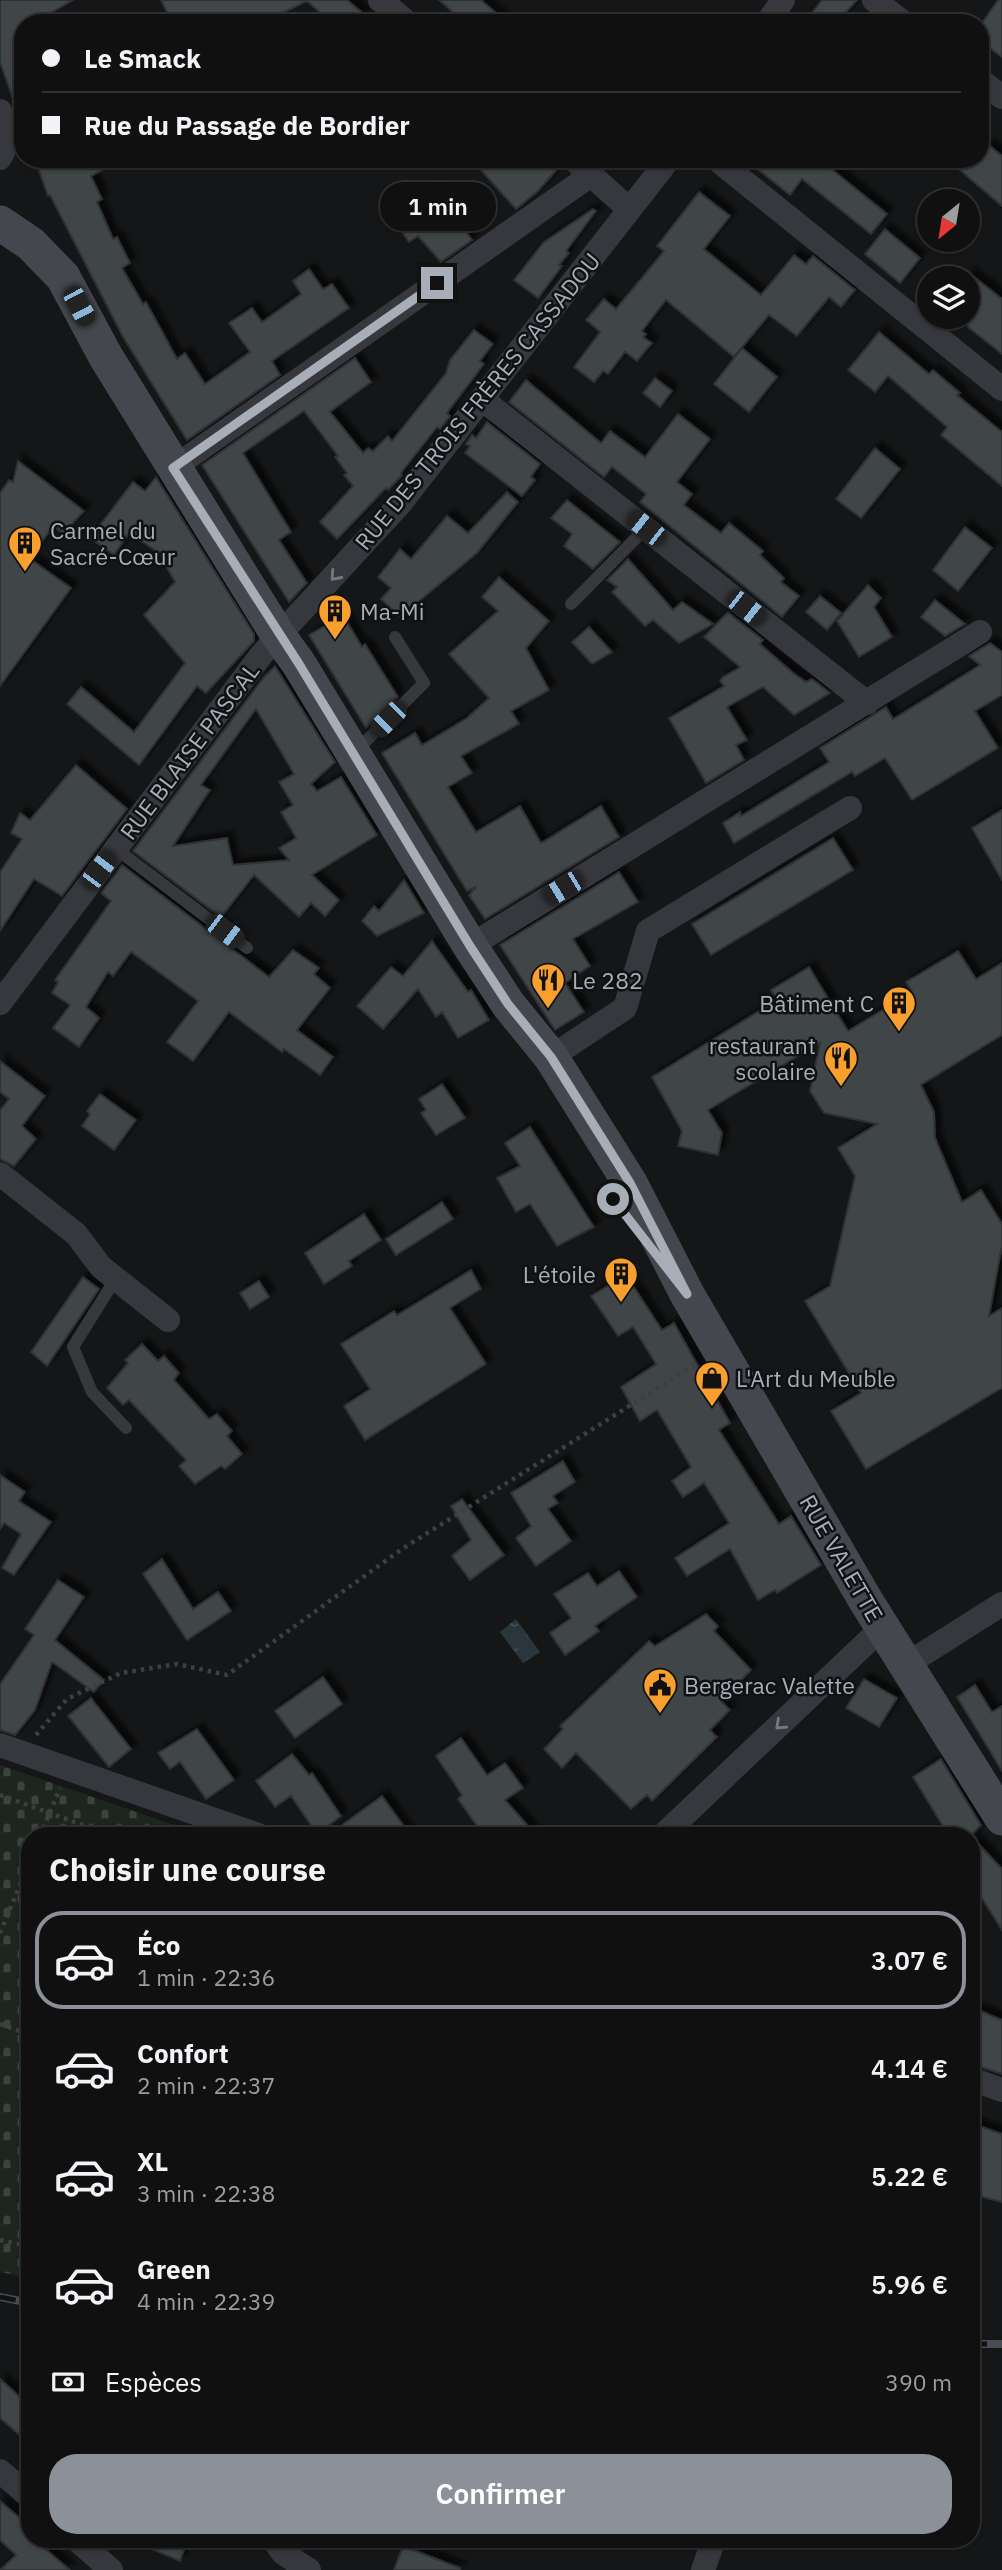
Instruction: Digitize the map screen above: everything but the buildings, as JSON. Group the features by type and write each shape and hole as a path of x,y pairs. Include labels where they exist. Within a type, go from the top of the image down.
{"main road":[{"name":"RUE VALETTE","path":"0,223 31,244 63,276 106,357 173,468 299,664 470,946 508,1004 551,1057 630,1183 687,1294 883,1628 1002,1818"},
{"name":"RUE VALETTE","path":"508,1004 531,1066 613,1199 687,1294"}],"street":[{"path":"380,0 397,14"},
{"path":"874,0 892,14"},
{"path":"0,111 10,138 0,159"},
{"path":"173,468 581,168"},
{"path":"583,168 629,209"},
{"name":"RUE DES TROIS FRÈRES CASSADOU","path":"278,635 307,607 398,505 483,400 661,168"},
{"path":"727,168 1002,389"},
{"path":"483,400 867,703"},
{"path":"470,946 980,632"},
{"name":"RUE BLAISE PASCAL","path":"0,1003 278,635"},
{"path":"551,1057 625,1008 648,931 850,808"},
{"path":"0,1174 76,1234 101,1267 168,1320"},
{"path":"907,1664 1002,1604"},
{"path":"672,1827 883,1628"},
{"path":"10,1748 235,1827"},
{"path":"980,2082 1002,2090"},
{"path":"0,2470 21,2489"},
{"path":"86,2548 111,2570"},
{"path":"279,2548 309,2570"},
{"path":"703,2570 711,2548"}],"lane":[{"path":"571,604 646,528"},
{"path":"352,755 424,683 395,636"},
{"path":"115,848 247,948"},
{"path":"116,1278 73,1347 92,1392 126,1428"}],"path":[{"path":"10,1748 66,1699 121,1673 177,1664 227,1675 402,1549 720,1349"},
{"path":"44,1827 68,1769"},
{"path":"0,1795 88,1827"},
{"path":"0,1933 21,1883"},
{"path":"0,2024 21,2032"},
{"path":"0,2240 21,2244"}],"green space":[{"path":"0,1765 180,1827 21,1827 21,2276 0,2272"}],"water":[{"path":"516,1619 540,1652 523,1663 500,1632"}],"railway":[{"path":"0,2297 21,2301"},
{"path":"980,2344 1002,2344"}],"place":[{"name":"Carmel du Sacré-Cœur","path":"25,573"},
{"name":"Ma-Mi","path":"335,641"},
{"name":"Le 282","path":"548,1010"},
{"name":"Bâtiment C","path":"899,1033"},
{"name":"restaurant scolaire","path":"841,1088"},
{"name":"L'étoile","path":"621,1304"},
{"name":"L'Art du Meuble","path":"712,1408"},
{"name":"Bergerac Valette","path":"660,1715"}],"route":[{"path":"437,283 173,468 299,664 470,946 508,1004 551,1057 630,1183 687,1294 613,1199"}]}
